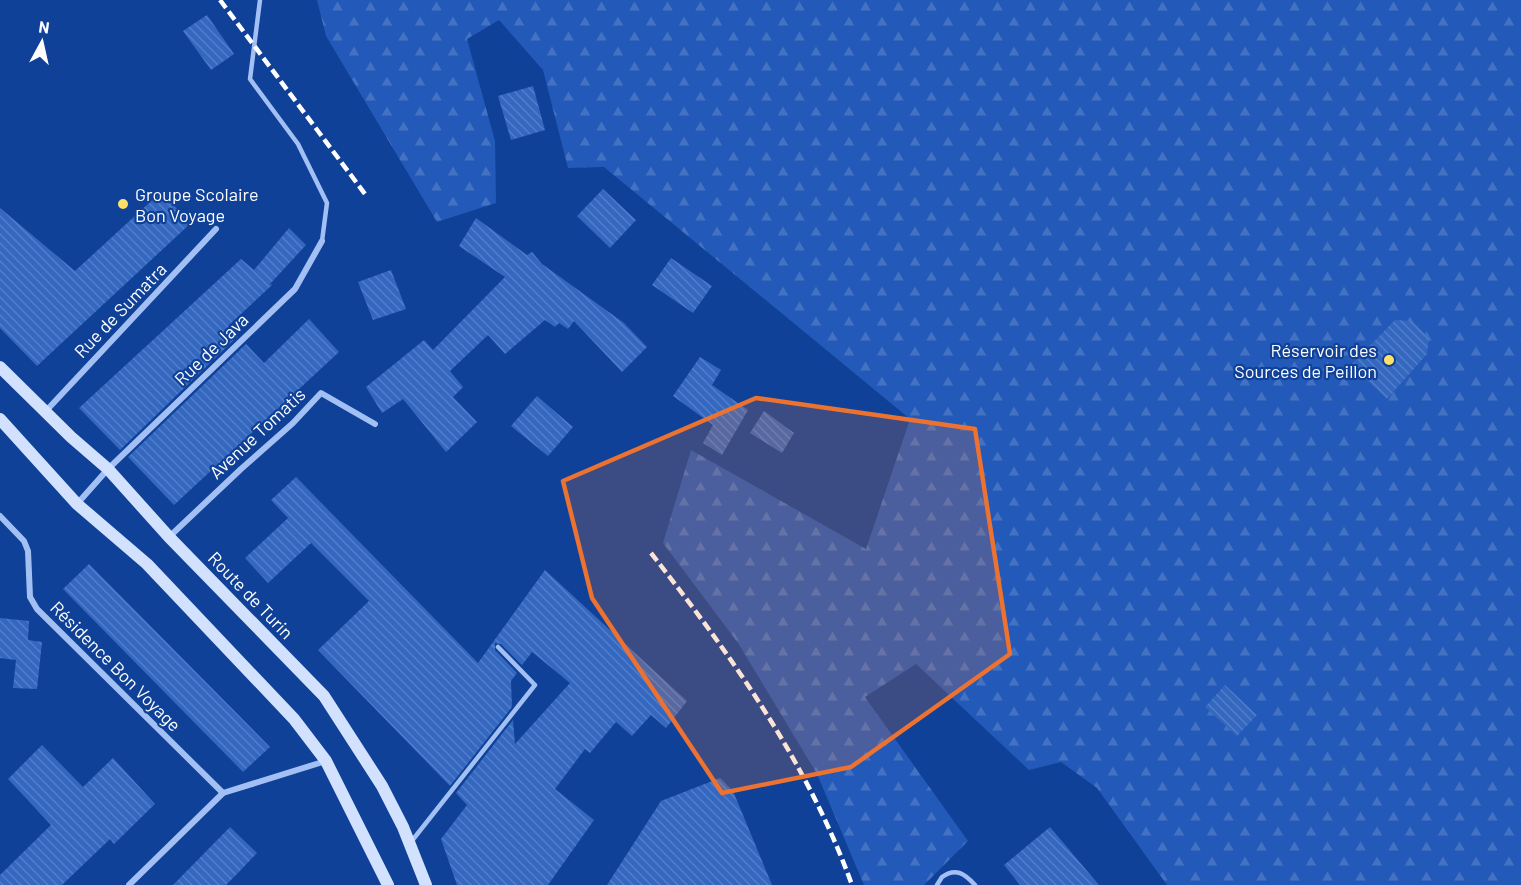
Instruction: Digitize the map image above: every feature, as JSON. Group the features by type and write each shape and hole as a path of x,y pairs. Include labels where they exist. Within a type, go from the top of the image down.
{"main road":[{"name":"Route de Turin","path":"0,367 45,412 108,469 169,537 324,696 382,786 410,844 426,885"},
{"path":"0,419 78,504 147,564 294,719 326,761 388,885"}],"street":[{"name":"Rue de Sumatra","path":"45,412 216,229"},
{"name":"Rue de Java","path":"78,504 108,469 295,289 322,241"},
{"name":"Avenue Tomatis","path":"169,537 293,423 321,393 375,424"},
{"name":"Résidence Bon Voyage","path":"0,516 24,541 28,550 30,597 37,609 223,793"},
{"path":"129,885 223,793 326,761"}],"lane":[{"path":"260,0 250,79 298,144 327,203 322,241"},
{"path":"410,844 535,685 498,647"},
{"path":"937,885 942,877 954,872 963,873 975,885"}],"highlighted area":[{"path":"756,398 975,429 1010,654 851,767 722,793 592,598 563,481"}],"green space":[{"path":"317,0 1521,0 1521,885 1167,885 1097,788 1061,762 1029,770 916,664 865,697 968,841 924,885 864,885 817,774 738,643 663,543 691,450 866,549 910,419 604,167 568,168 543,70 499,20 467,39 495,141 496,203 437,222 326,36"}],"building":[{"path":"207,15 234,54 211,70 183,31"},
{"path":"533,86 545,130 511,140 498,96"},
{"path":"603,189 636,220 610,248 577,216"},
{"path":"161,192 191,223 37,366 0,328 0,208 75,271"},
{"path":"476,218 527,255 532,252 542,264 624,323 647,347 622,372 574,321 568,329 559,323 555,327 545,320 505,354 488,335 450,371 463,387 453,397 477,422 446,452 403,399 382,413 366,387 424,340 433,350 505,277 459,246"},
{"path":"289,228 306,245 270,284 272,285 228,326 238,336 120,450 79,408 241,259 254,270"},
{"path":"671,258 712,286 693,313 652,285"},
{"path":"391,270 406,309 373,320 358,282"},
{"path":"309,319 339,352 174,505 128,457 246,344 264,363"},
{"name":"Réservoir des Sources de Peillon","path":"1395,320 1412,321 1429,338 1427,354 1387,399 1351,365"},
{"path":"700,357 721,370 712,385 748,410 722,455 703,443 713,425 673,396"},
{"path":"537,396 573,427 548,456 511,426"},
{"path":"764,411 794,433 782,453 750,433"},
{"path":"296,477 478,663 545,570 687,701 666,728 651,715 632,736 616,722 590,753 585,749 555,789 594,820 548,885 457,885 441,839 467,805 456,793 513,720 515,744 570,683 532,652 522,665 501,644 495,643 495,650 517,673 511,681 512,707 450,786 318,650 369,601 311,543 268,583 245,558 288,518 271,500"},
{"path":"89,564 270,747 243,772 63,589"},
{"path":"0,618 29,621 28,640 42,642 37,689 13,688 16,660 0,658"},
{"path":"1225,685 1257,715 1237,736 1205,707"},
{"path":"42,745 83,787 113,758 155,804 114,844 110,839 62,885 0,885 0,875 51,825 8,779"},
{"path":"720,778 733,791 772,885 607,885 661,801"},
{"path":"230,827 257,853 237,874 226,885 173,885"},
{"path":"1050,827 1099,885 1020,885 1004,865"}],"railway":[{"path":"220,0 365,194"},
{"path":"651,553 738,671 790,753 834,840 852,885"}],"place":[{"name":"Groupe Scolaire Bon Voyage","path":"123,204"},
{"name":"Réservoir des Sources de Peillon","path":"1389,360"}]}
